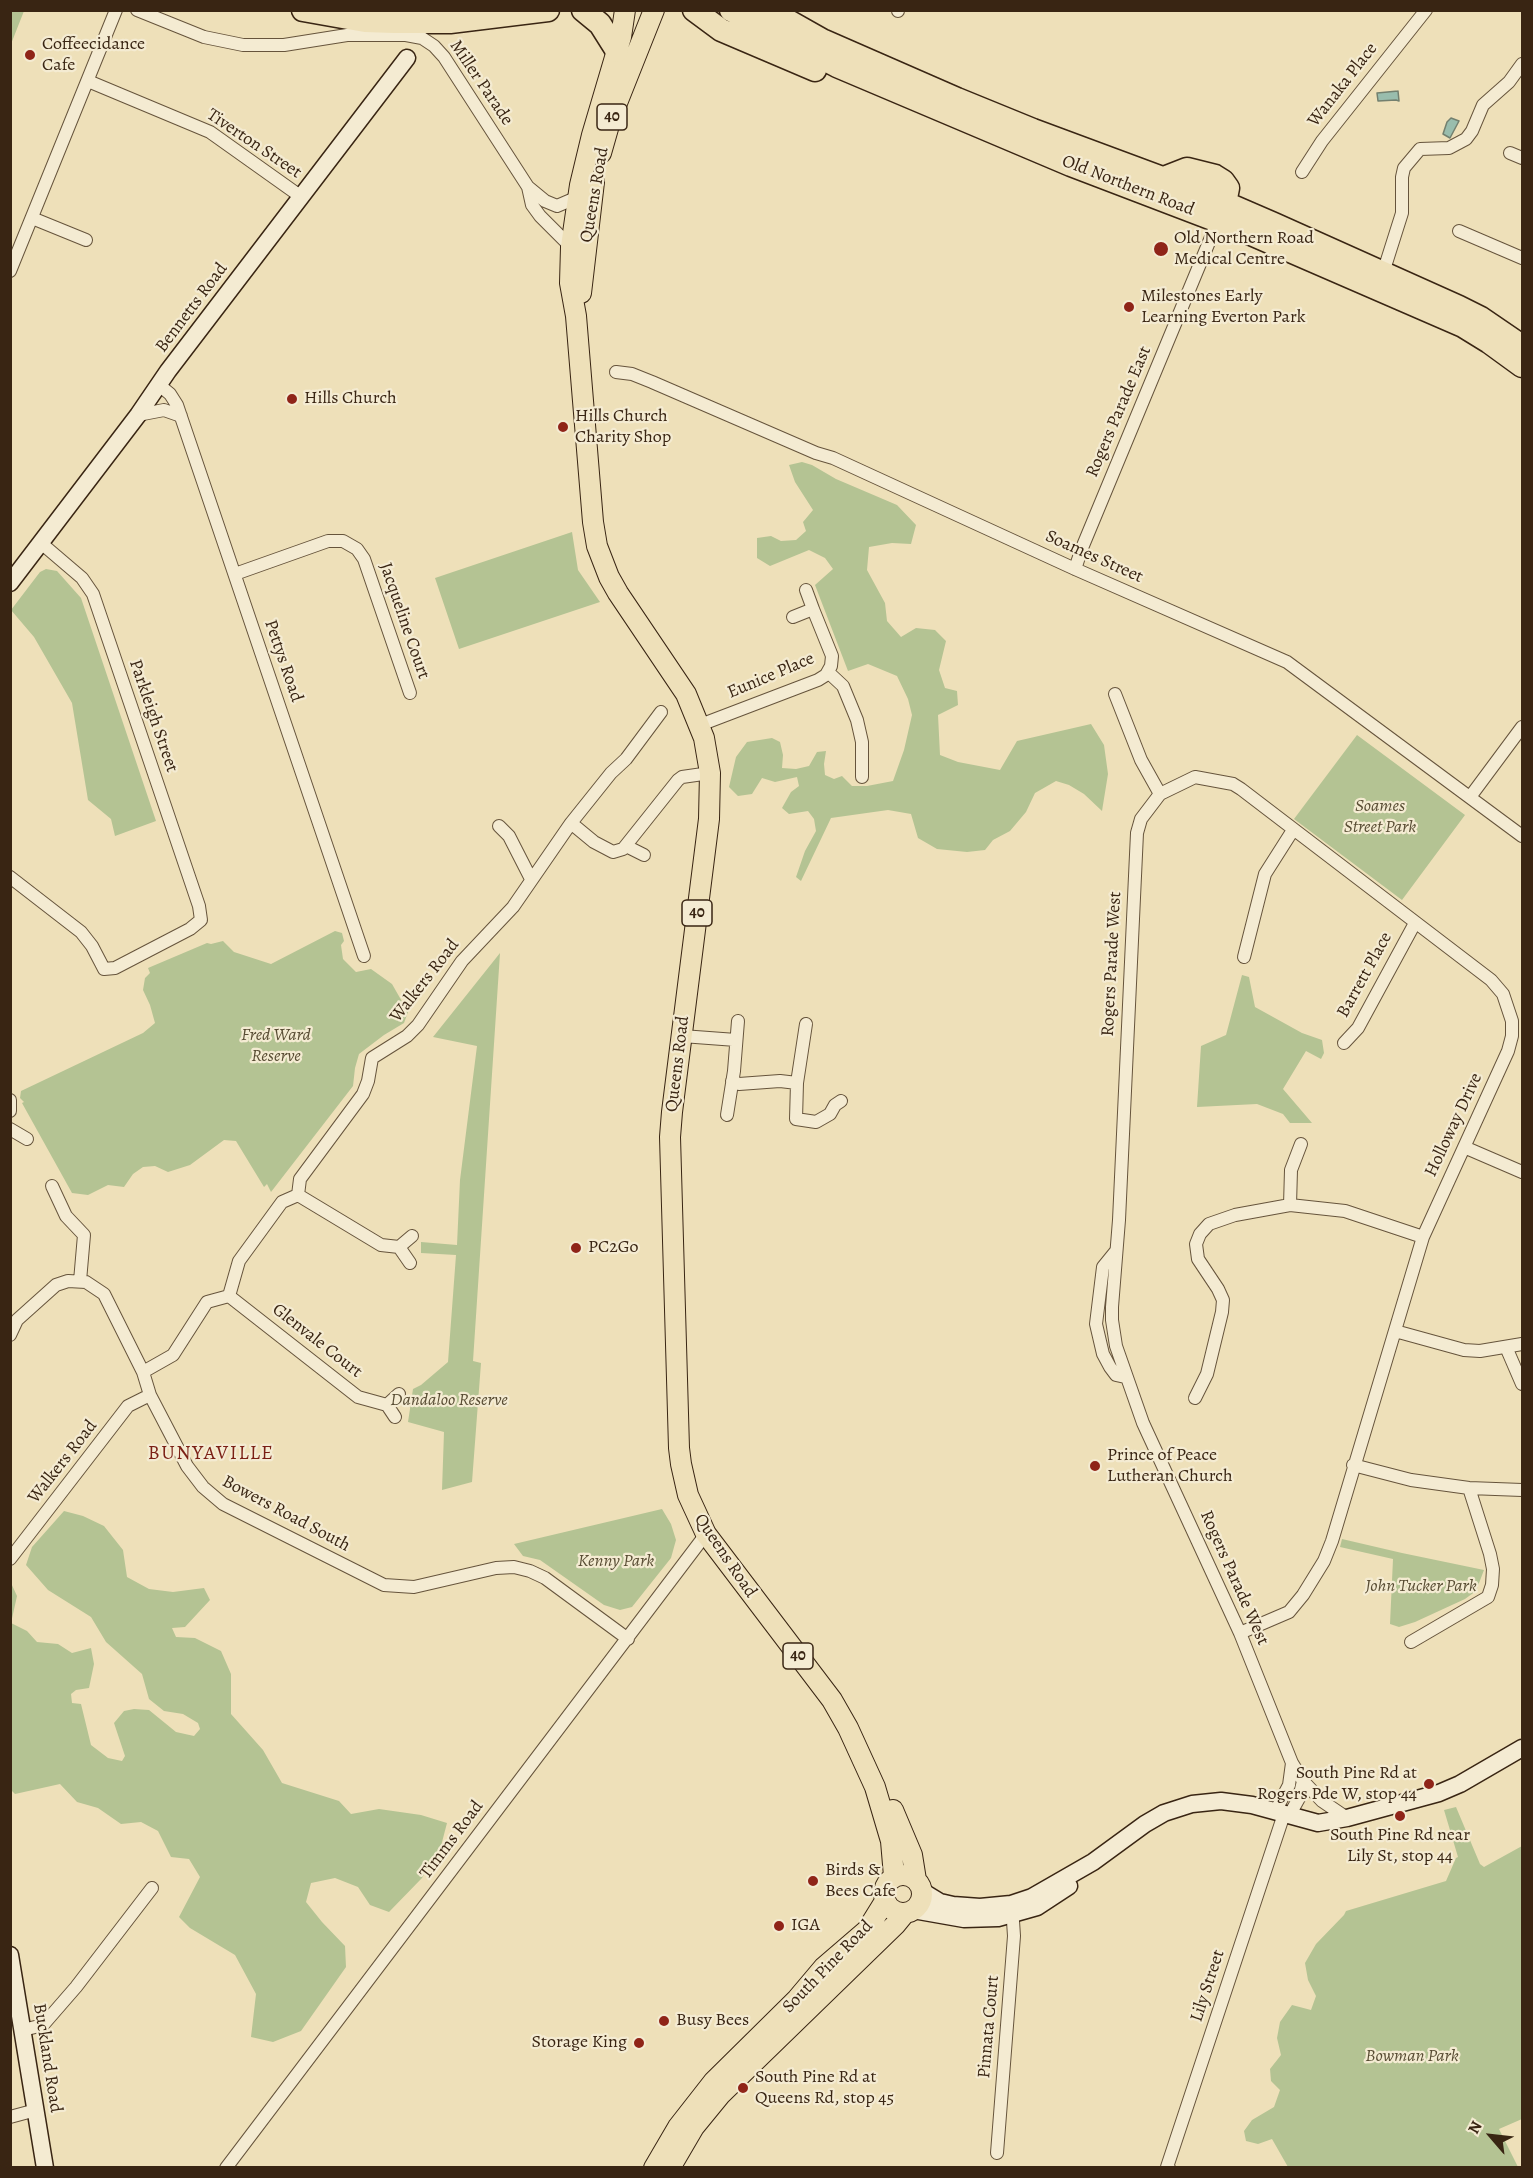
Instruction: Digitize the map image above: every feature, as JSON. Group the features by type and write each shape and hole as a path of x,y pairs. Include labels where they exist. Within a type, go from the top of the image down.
{"highway":[{"path":"303,10 366,21 393,22 474,20 548,10"},
{"path":"583,10 600,24 617,51"},
{"path":"694,10 721,30 1041,168 1096,187 1120,184"},
{"name":"Old Northern Road","path":"731,10 1120,184 1221,212 1383,273 1481,318 1522,346"},
{"name":"Old Northern Road","path":"769,10 841,58 957,99 1164,178 1221,212 1463,326 1522,366"},
{"path":"799,10 833,29 1086,138 1111,159"}],"main road":[{"name":"Queens Road","path":"625,10 623,29 591,135 578,197 570,283 576,316 593,522 597,546 613,585 686,694 700,725 710,773 710,819 670,1137 679,1448 688,1495 706,1534 832,1700 848,1728 875,1787 891,1841 894,1876"},
{"name":"Queens Road","path":"576,316 583,282 592,195 604,139 654,10"},
{"name":"Queens Road","path":"875,1787 895,1815 912,1855 919,1886"},
{"path":"885,1901 893,1911 909,1912 921,1902 919,1886 906,1874 894,1876"},
{"name":"40","path":"885,1901 886,1884 894,1876"},
{"name":"South Pine Road","path":"654,2168 670,2138 706,2089 797,1999 824,1967 867,1930 885,1901"},
{"name":"South Pine Road","path":"670,2168 694,2127 721,2094 909,1912"}],"street":[{"path":"10,270 116,10"},
{"name":"Miller Parade","path":"137,10 204,37 243,45 284,45 347,35 406,35 422,38 444,57 528,187 552,205 562,205 578,197"},
{"name":"Wanaka Place","path":"1302,172 1317,149 1415,21 1426,10"},
{"name":"Bennetts Road","path":"10,583 300,196 407,58"},
{"path":"1383,273 1402,213 1404,168 1420,150 1449,148 1466,140 1483,105 1509,82 1522,64"},
{"name":"Tiverton Street","path":"88,81 210,132 300,196"},
{"path":"1510,153 1522,158"},
{"name":"Miller Parade","path":"528,187 532,205 540,216 572,247"},
{"name":"Rogers Parade East","path":"1075,569 1221,212"},
{"path":"32,218 86,240"},
{"path":"1459,231 1522,258"},
{"name":"Soames Street","path":"616,372 632,374 816,453 833,458 1075,569 1287,662 1522,836"},
{"name":"Pettys Road","path":"159,385 170,394 181,416 364,956"},
{"path":"138,415 164,410 181,416"},
{"name":"Jacqueline Court","path":"234,574 328,541 343,541 357,549 364,559 410,693"},
{"name":"Parkleigh Street","path":"10,877 81,932 92,946 104,969 115,968 190,929 201,920 199,906 93,594 82,578 41,543"},
{"name":"Eunice Place","path":"700,725 818,680 828,672 832,656 806,590"},
{"path":"794,617 813,609"},
{"path":"828,672 843,686 858,726 862,742 862,777"},
{"path":"1115,694 1141,760 1160,794"},
{"name":"Walkers Road","path":"298,1195 300,1179 363,1094 368,1082 372,1058 407,1036 418,1025 462,962 513,907 571,823 611,773 626,759 661,712"},
{"path":"1470,797 1522,727"},
{"path":"571,823 594,842 613,852 623,849 678,780 682,777 710,773"},
{"name":"Holloway Drive","path":"1160,794 1195,777 1233,784 1491,980 1503,994 1512,1021 1512,1036 1508,1051 1423,1237 1332,1541 1304,1595 1288,1612 1240,1633"},
{"name":"Rogers Parade West","path":"1160,794 1141,819 1137,833 1112,1320 1116,1346 1143,1423 1240,1633 1292,1763 1303,1781 1322,1801 1347,1818"},
{"path":"499,826 509,836 531,879"},
{"path":"1244,957 1265,874 1293,830"},
{"path":"626,846 644,855"},
{"name":"Barrett Place","path":"1344,1043 1358,1028 1414,923"},
{"path":"727,1115 738,1022"},
{"path":"806,1024 797,1083 796,1119 816,1122 830,1114 841,1101"},
{"path":"682,1036 736,1040"},
{"path":"732,1081 739,1084 797,1083"},
{"path":"10,1100 10,1111"},
{"path":"10,1130 27,1139"},
{"path":"1290,1205 1291,1170 1301,1144"},
{"path":"1464,1147 1522,1172"},
{"path":"10,1335 18,1320 56,1285 68,1281 81,1281 84,1235 66,1216 52,1186"},
{"path":"143,1372 173,1355 207,1302 229,1296 239,1262 282,1202 298,1195 381,1245 399,1246 412,1236"},
{"path":"1195,1398 1207,1374 1222,1312 1222,1300 1218,1289 1198,1259 1196,1244 1200,1234 1209,1224 1235,1215 1290,1205 1345,1211 1423,1237"},
{"path":"399,1246 410,1263"},
{"name":"Bowers Road South","path":"81,1281 92,1285 104,1294 143,1372 150,1395 187,1466 203,1487 223,1504 370,1580 384,1585 399,1588 414,1587 496,1568 514,1567 530,1571 545,1578 628,1639"},
{"name":"Glenvale Court","path":"229,1296 358,1397 387,1405"},
{"path":"1395,1330 1464,1350 1480,1351 1522,1344"},
{"path":"1506,1347 1522,1384"},
{"path":"395,1417 387,1405 399,1394"},
{"name":"Walkers Road","path":"10,1559 128,1406 150,1395"},
{"path":"1353,1465 1411,1480 1469,1488 1522,1490"},
{"path":"1411,1642 1488,1597 1493,1569 1469,1488"},
{"name":"Timms Road","path":"226,2168 706,1534"},
{"path":"909,1912 991,1919 1012,1910 1093,1862 1164,1813 1192,1804 1221,1801 1252,1805 1318,1823 1347,1818 1439,1793 1460,1784 1522,1748"},
{"path":"1283,1814 1292,1763"},
{"path":"1283,1814 1299,1798 1303,1781"},
{"name":"Lily Street","path":"1168,2167 1283,1814"},
{"path":"919,1886 940,1902 1012,1910"},
{"path":"23,2030 43,2025 76,1987 152,1888"},
{"name":"Pinnata Court","path":"997,2153 1014,1940 1012,1910"},
{"name":"Buckland Road","path":"10,1955 45,2168"},
{"path":"10,2116 36,2110"}],"green space":[{"path":"10,11 24,11 11,44"},
{"path":"802,462 897,505 916,525 911,544 892,543 869,547 867,570 885,603 887,621 901,637 916,628 935,630 946,641 939,670 945,688 957,691 958,705 938,715 940,755 958,762 1000,770 1017,741 1091,724 1104,745 1108,774 1102,811 1084,794 1069,785 1056,781 1035,793 1026,812 1010,831 993,840 985,850 967,852 937,849 918,838 911,814 888,810 831,818 801,881 796,877 805,851 816,831 814,819 808,811 789,814 782,808 791,792 799,786 797,777 775,782 762,778 752,794 738,796 729,787 736,757 747,742 772,738 780,742 783,755 782,768 796,769 809,766 817,752 826,751 825,775 834,779 842,776 852,786 867,786 893,781 904,750 912,715 908,699 897,676 868,664 848,671 815,585 833,569 825,558 809,550 770,566 757,558 757,538 771,536 781,541 796,540 806,531 803,522 813,510 795,482 789,465"},
{"path":"572,532 578,570 600,602 459,649 435,578"},
{"path":"46,569 57,571 81,598 156,821 115,836 111,819 88,800 72,703 34,637 11,610 40,572"},
{"name":"Soames Street Park","path":"1357,735 1465,815 1402,900 1294,819"},
{"name":"Fred Ward Reserve","path":"335,931 342,933 343,959 356,972 371,969 392,984 408,1012 404,1023 359,1054 353,1086 271,1192 267,1184 264,1187 236,1141 224,1140 190,1165 168,1172 155,1166 143,1167 133,1174 124,1187 108,1185 88,1195 72,1193 22,1103 24,1102 20,1098 21,1091 143,1033 155,1023 143,990 145,978 150,973 148,968 207,943 223,941 234,952 271,964"},
{"name":"Dandaloo Reserve","path":"500,953 473,1361 481,1363 472,1482 442,1490 444,1432 408,1422 413,1389 448,1362 456,1255 421,1253 421,1242 457,1245 460,1180 477,1046 433,1037"},
{"path":"1242,975 1249,977 1255,1007 1302,1033 1322,1040 1324,1053 1321,1059 1306,1051 1283,1089 1312,1123 1290,1123 1283,1114 1257,1104 1197,1107 1201,1046 1226,1035"},
{"name":"Kenny Park","path":"662,1509 671,1524 676,1540 671,1558 632,1607 620,1610 604,1605 540,1560 523,1556 514,1544"},
{"path":"64,1511 83,1516 104,1526 123,1550 127,1577 149,1589 173,1592 204,1588 210,1600 185,1627 172,1628 176,1637 195,1638 221,1651 231,1674 231,1714 263,1750 282,1783 339,1801 351,1814 379,1809 421,1815 447,1823 441,1846 422,1878 389,1912 370,1905 358,1887 335,1878 311,1883 306,1902 345,1946 346,1967 301,2031 273,2042 251,2037 256,1994 235,1955 190,1928 179,1917 200,1877 189,1859 171,1857 158,1831 141,1822 121,1824 98,1808 77,1802 60,1784 15,1794 11,1790 11,1623 27,1631 37,1642 58,1644 72,1653 91,1648 94,1664 89,1688 76,1690 71,1694 72,1703 81,1704 91,1745 108,1758 122,1761 125,1756 114,1723 124,1711 149,1710 176,1732 194,1736 200,1729 198,1723 183,1714 164,1711 149,1699 142,1674 106,1642 91,1617 48,1590 26,1565 32,1547"},
{"name":"John Tucker Park","path":"1342,1539 1484,1570 1476,1591 1465,1599 1399,1627 1390,1624 1393,1559 1340,1547"},
{"path":"11,1583 17,1596 11,1623"},
{"name":"Bowman Park","path":"1456,1807 1480,1864 1484,1867 1522,1846 1522,2119 1499,2129 1518,2167 1288,2167 1272,2139 1258,2144 1246,2141 1244,2131 1252,2120 1274,2107 1280,2090 1271,2081 1270,2069 1281,2055 1277,2038 1280,2022 1292,2005 1311,2010 1316,1996 1308,1980 1305,1963 1316,1944 1346,1911 1446,1881 1458,1857 1444,1810"}],"shaded area":[{"path":"1398,91 1399,101 1378,101 1377,93"},
{"path":"1451,118 1459,121 1450,138 1443,134"}],"place":[{"name":"Coffeecidance Cafe","path":"30,55"},
{"name":"Old Northern Road Medical Centre","path":"1161,249"},
{"name":"Milestones Early Learning Everton Park","path":"1129,307"},
{"name":"Hills Church","path":"292,399"},
{"name":"Hills Church Charity Shop","path":"563,427"},
{"name":"PC2Go","path":"576,1248"},
{"name":"Prince of Peace Lutheran Church","path":"1095,1466"},
{"name":"South Pine Rd at Rogers Pde W, stop 44","path":"1429,1784"},
{"name":"South Pine Rd near Lily St, stop 44","path":"1400,1816"},
{"name":"Birds & Bees Cafe","path":"813,1881"},
{"name":"IGA","path":"779,1926"},
{"name":"Busy Bees","path":"664,2021"},
{"name":"Storage King","path":"639,2043"},
{"name":"South Pine Rd at Queens Rd, stop 45","path":"743,2088"}],"district":[{"name":"BUNYAVILLE","path":"211,1454"}]}
